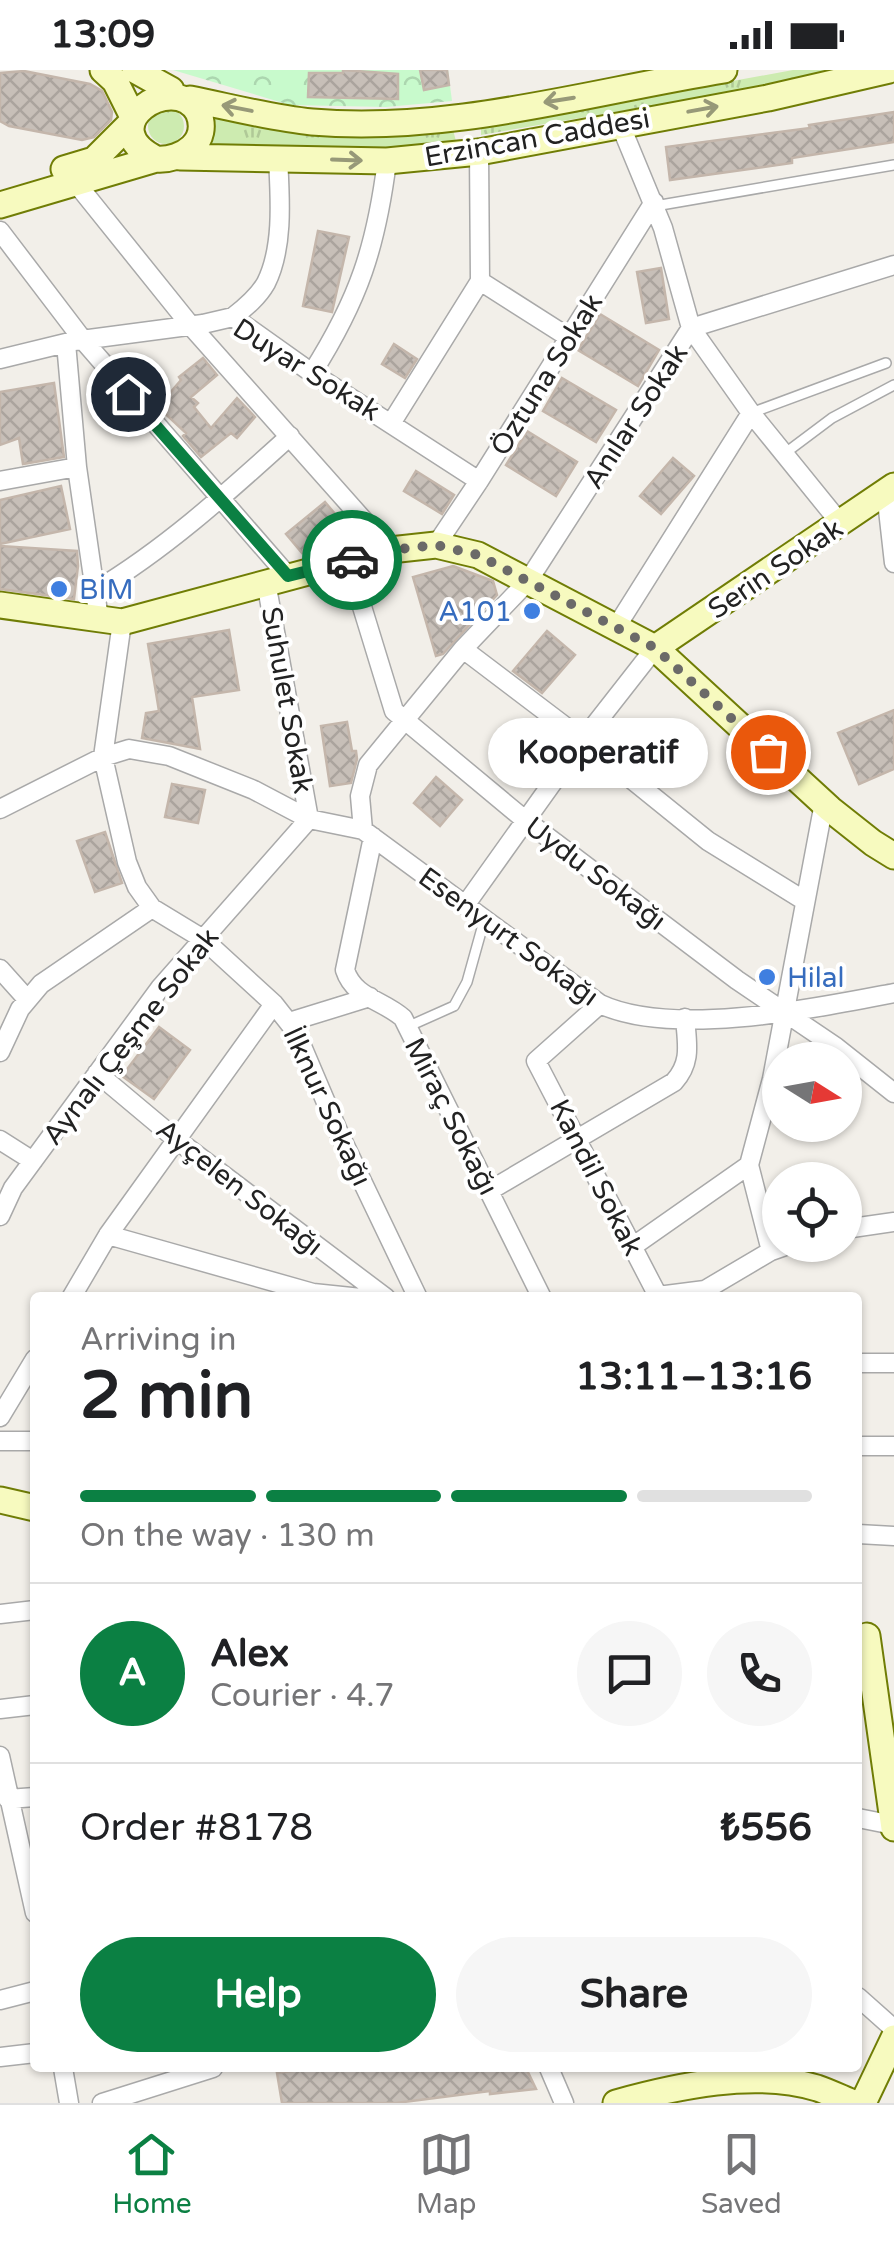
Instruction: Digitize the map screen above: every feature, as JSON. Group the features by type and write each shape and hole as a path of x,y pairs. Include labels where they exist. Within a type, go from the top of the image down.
{"street":[{"path":"0,188 94,160 132,119 141,101 150,94 180,95 200,118 201,129 190,150 168,158 137,144 132,119 115,81 103,70"},
{"name":"Erzincan Caddesi","path":"136,70 180,95 313,122 389,123 475,114 724,70"},
{"name":"Erzincan Caddesi","path":"0,204 168,158 387,161 480,152 768,98 889,70"},
{"path":"392,422 480,281 480,152 466,135 475,114"},
{"path":"620,124 654,204 691,328 751,413 841,524"},
{"path":"233,317 254,300 267,281 280,205 278,158"},
{"path":"312,373 354,301 367,266 380,217 387,161"},
{"path":"76,183 191,326 390,550"},
{"name":"Öztuna Sokak","path":"436,545 654,204"},
{"path":"0,231 74,342 219,500 277,579"},
{"name":"Anılar Sokak","path":"368,834 360,796 368,766 463,649 528,581 691,328 894,265"},
{"path":"480,281 568,337"},
{"name":"Duyar Sokak","path":"0,359 74,342 233,317 480,481"},
{"path":"0,1052 26,998 56,972 152,908 137,887 127,862 102,757 110,621 95,592 77,467 74,342"},
{"path":"615,629 751,413"},
{"path":"95,592 141,563 290,436"},
{"path":"0,482 77,467"},
{"path":"890,489 894,563"},
{"name":"Serin Sokak","path":"655,648 890,489"},
{"path":"0,606 110,621 390,550 436,545 478,555 655,648 824,803 894,856"},
{"name":"Uydu Sokağı","path":"348,561 394,711 524,820 894,1092"},
{"name":"Suhulet Sokak","path":"277,579 309,819"},
{"path":"466,904 583,740 655,648"},
{"path":"463,649 729,856 805,901"},
{"path":"0,809 102,757 129,749 169,756 254,790 309,819 368,834"},
{"path":"762,1200 749,1164 772,1079 824,803"},
{"name":"Aynalı Çeşme Sokak","path":"0,1216 14,1188 160,988 309,819"},
{"name":"Esenyurt Sokağı","path":"368,834 600,1004 639,1017 785,1014 894,993"},
{"name":"Miraç Sokağı","path":"368,834 346,970 353,988 395,1011 407,1027 539,1292"},
{"name":"İlknur Sokağı","path":"152,908 204,939 289,1022 415,1292"},
{"path":"0,968 26,998"},
{"path":"289,1022 370,998"},
{"path":"75,1292 108,1235 274,1004"},
{"name":"Kandil Sokak","path":"600,1004 536,1060 656,1292"},
{"path":"489,1191 674,1082 688,1060 685,1018"},
{"name":"Ayçelen Sokağı","path":"97,1073 176,1140 378,1292"},
{"path":"0,1140 33,1162"},
{"path":"632,1246 749,1164"},
{"path":"862,1227 894,1222"},
{"path":"108,1235 308,1292"},
{"name":"Kandil Sokak","path":"709,1292 762,1259"},
{"path":"862,1362 894,1363"},
{"path":"0,1417 30,1368"},
{"path":"0,1440 30,1441"},
{"path":"862,1446 894,1446"},
{"path":"0,1500 30,1507"},
{"path":"862,1534 894,1536"},
{"path":"0,1614 30,1611"},
{"path":"862,1819 894,1826 862,1636 894,1634"},
{"path":"0,1709 30,1706"},
{"path":"0,1756 8,1799 8,1844 30,1901"},
{"path":"8,1799 30,1797"},
{"path":"0,2000 30,1992"},
{"path":"862,2001 894,2029"},
{"path":"863,2103 894,2038"},
{"path":"0,2057 30,2054"},
{"path":"64,2072 69,2103"},
{"path":"102,2103 195,2072"},
{"path":"551,2072 564,2103"},
{"path":"616,2103 754,2080 817,2088 853,2103"}],"lane":[{"path":"654,204 894,165"},
{"path":"751,413 886,363"},
{"path":"784,454 832,418 894,385"},
{"path":"407,1027 454,1006 467,982 484,918"}],"green space":[{"path":"173,70 448,70 452,101 386,107 290,105"},
{"path":"793,70 836,70 802,80 481,135 481,127"},
{"path":"166,108 179,113 184,126 179,139 166,144 153,139 148,126 153,113"},
{"path":"205,110 452,126 457,145 329,151 242,144 202,148"}],"building":[{"path":"343,70 398,74 398,99 308,97 309,73"},
{"path":"420,70 447,70 449,85 424,90"},
{"path":"24,71 90,84 102,91 112,112 111,120 94,137 82,140 0,121 0,73"},
{"path":"894,112 894,142 792,158 792,163 670,180 666,147 810,128 809,125"},
{"path":"318,231 349,237 332,312 303,306"},
{"path":"661,268 669,319 646,323 637,272"},
{"path":"600,314 659,350 638,386 578,350"},
{"path":"394,344 417,359 405,378 382,364"},
{"path":"203,358 217,375 191,397 211,428 237,398 255,417 237,438 231,433 201,457 183,436 186,433 158,407 181,380 179,377"},
{"path":"562,378 616,410 596,442 543,411"},
{"path":"54,383 64,457 23,464 19,438 0,445 0,392"},
{"path":"527,431 577,462 556,496 506,465"},
{"path":"673,458 694,476 661,514 640,496"},
{"path":"416,471 454,495 442,514 404,491"},
{"path":"61,486 70,529 0,544 0,500"},
{"path":"325,502 341,521 302,553 286,534"},
{"path":"0,546 77,551 74,599 0,589"},
{"path":"453,566 493,581 497,595 443,654 436,656 413,577"},
{"path":"229,630 239,690 192,697 200,749 142,738 146,713 159,711 148,644"},
{"path":"547,631 575,655 542,693 513,671"},
{"path":"894,710 894,769 859,784 838,733"},
{"path":"523,720 546,741 526,763 503,743"},
{"path":"347,722 357,759 351,783 330,786 321,726"},
{"path":"436,777 462,800 440,826 414,803"},
{"path":"172,784 205,790 198,823 165,817"},
{"path":"105,832 122,883 95,892 77,841"},
{"path":"159,1027 190,1050 154,1099 122,1076"},
{"path":"528,2072 536,2089 396,2103 282,2103 277,2073"}],"way so far":[{"path":"352,560 390,550 436,545 478,555 502,566 655,648 768,752"}],"place":[{"name":"BİM","path":"59,589"},
{"name":"A101","path":"532,611"},
{"name":"Kooperatif","path":"768,752"},
{"name":"Hilal","path":"767,977"}],"route":[{"path":"128,394 288,576 352,560"}]}
